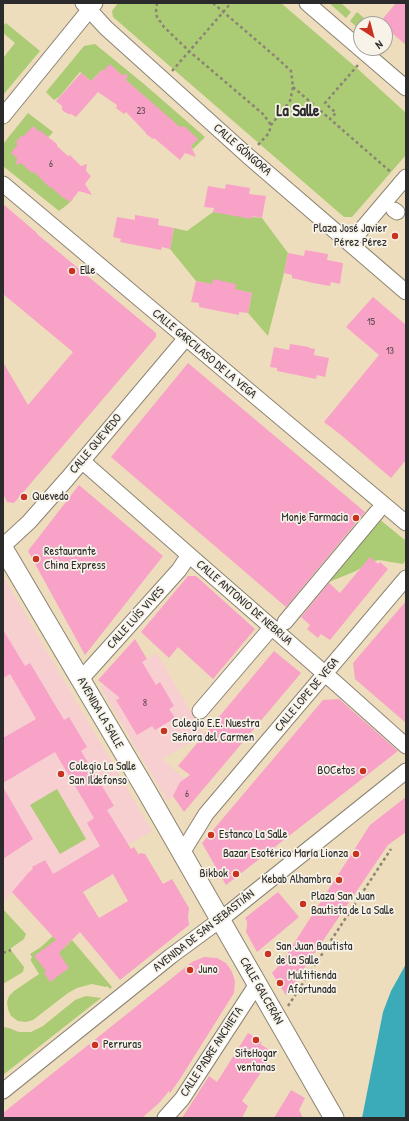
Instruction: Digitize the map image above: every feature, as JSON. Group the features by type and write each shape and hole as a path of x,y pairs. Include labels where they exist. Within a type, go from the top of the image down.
{"main road":[{"name":"AVENIDA LA SALLE","path":"3,547 220,920"},
{"name":"CALLE GALCERÁN","path":"220,920 257,984 282,1015 302,1063 334,1118"}],"street":[{"path":"307,3 406,88"},
{"path":"3,116 89,5"},
{"name":"CALLE GÓNGORA","path":"89,5 106,28 248,156 406,292"},
{"path":"350,243 400,176"},
{"name":"CALLE GARCILASO DE LA VEGA","path":"3,184 406,523"},
{"name":"CALLE QUEVEDO","path":"3,547 29,522 186,338"},
{"name":"CALLE ANTONIO DE NEBRIJA","path":"82,461 189,556 278,624 326,674 406,746"},
{"path":"200,711 377,512"},
{"name":"CALLE LUÍS VIVES","path":"81,679 189,556"},
{"name":"CALLE LOPE DE VEGA","path":"182,853 206,814 406,578"},
{"name":"AVENIDA DE SAN SEBASTIÁN","path":"3,1090 171,956 220,920 406,771"},
{"name":"CALLE PADRE ANCHIETA","path":"165,1118 182,1099 257,984"}],"path":[{"path":"157,3 156,11 160,23 189,51 263,114 271,125"},
{"path":"213,3 291,71 293,87 290,102 271,125 269,133 258,146"},
{"path":"172,72 231,3"},
{"path":"330,119 336,113 325,103 358,65"},
{"path":"293,87 400,176"},
{"path":"282,1015 391,849"},
{"path":"3,953 11,950"}],"shaded area":[{"name":"Colegio La Salle San Ildefonso","path":"3,578 152,831 116,852 98,866 89,853 53,874 44,860 33,867 33,869 3,903"},
{"name":"Colegio E.E. Nuestra Señora del Carmen","path":"157,653 204,735 162,759 185,779 180,782 173,796 168,802 100,687"}],"green space":[{"path":"118,3 281,3 359,70 406,113 406,155 352,217 344,217 113,17 112,11"},
{"path":"329,3 341,3 351,12 346,18"},
{"path":"357,12 362,16 354,16"},
{"path":"6,23 40,51 3,95 3,58 15,43 3,33 3,26"},
{"path":"95,44 205,137 193,149 191,146 197,139 192,138 104,70 91,81 80,72 59,97 54,100 46,92 84,46"},
{"path":"28,113 53,132 46,140 13,151 73,199 59,211 3,166 3,144"},
{"path":"213,212 262,218 288,253 268,336 248,313 252,293 196,281 170,249 174,228 187,231"},
{"path":"378,518 406,541 406,560 403,564 379,560 370,562 356,571 329,582"},
{"path":"57,789 86,839 60,854 30,805"},
{"path":"3,909 26,934 24,939 10,949 24,967 23,972 3,984"},
{"path":"53,936 64,948 72,940 112,987 110,989 107,986 92,984 77,988 68,993 33,1020 26,1022 18,1021 11,1016 8,1009 7,1002 9,996 39,974 31,961 32,957 30,954 41,947"},
{"path":"86,996 101,998 3,1075 3,1027 19,1032 31,1032 43,1026 75,1000"}],"water":[{"path":"406,964 406,1118 362,1118 383,1012 391,991"}],"building":[{"path":"396,3 406,3 406,45 393,34 393,16 385,16"},
{"path":"110,64 122,75 128,74 126,80 180,127 184,126 198,139 191,146 196,157 185,153 180,160 154,138 153,139 146,134 126,112 124,114 116,108 117,105 98,92 76,117 62,110 62,106 56,101 81,73 91,81"},
{"path":"33,126 57,144 57,146 68,156 70,155 81,166 87,164 86,171 91,176 85,184 92,195 79,191 70,202 51,187 50,188 34,172 32,173 21,163 16,165 17,158 11,153 18,144 16,142"},
{"path":"226,184 250,188 249,194 266,196 262,218 253,216 252,219 213,212 214,208 204,207 208,186 225,189"},
{"path":"3,204 156,333 156,337 14,503 7,502 3,494 3,362 28,405 73,352 3,294"},
{"path":"135,215 159,219 158,225 174,228 170,249 162,247 161,250 120,242 121,239 113,237 117,217 135,220"},
{"path":"305,250 328,254 327,260 343,263 340,284 331,282 330,286 313,283 292,278 292,275 284,273 288,253 304,256"},
{"path":"213,279 236,284 235,289 252,293 248,313 239,312 239,315 199,307 199,303 191,302 196,281 212,284"},
{"path":"373,297 406,325 406,460 391,478 324,422 379,355 346,327"},
{"path":"290,344 315,349 314,355 329,358 325,377 317,375 316,379 277,371 277,368 270,367 274,347 289,350"},
{"path":"188,363 365,512 286,607 111,457"},
{"path":"79,485 163,556 85,655 28,551"},
{"path":"370,557 378,564 380,562 388,569 330,640 321,634 318,638 307,629 310,625 301,617 329,583 340,593"},
{"path":"188,576 196,576 255,629 213,679 178,647 169,658 141,632"},
{"path":"406,601 406,723 355,679 353,663"},
{"path":"3,630 25,666 30,663 64,720 69,717 87,747 81,751 114,806 107,810 131,849 134,847 139,855 140,853 145,854 163,884 172,879 189,908 189,925 120,980 80,932 59,953 69,968 50,982 44,973 46,971 34,956 56,940 12,892 33,869 32,867 45,860 53,874 100,846 87,823 94,818 55,752 3,783 3,738 36,719 10,674 3,678","holes":["113,874 128,901 99,918 83,892"]},
{"path":"135,639 147,659 142,662 156,685 160,682 174,706 169,709 175,718 155,730 152,726 137,735 116,700 120,698 98,680"},
{"path":"274,651 301,673 184,812 173,796 180,782 190,775 178,766"},
{"path":"339,699 398,751 226,885 202,843 323,700"},
{"path":"3,787 33,839 3,859"},
{"path":"406,797 406,832 388,845 286,995 272,973 282,962 370,825"},
{"path":"278,892 299,917 257,952 246,932 247,921 245,918"},
{"path":"204,957 217,958 226,963 232,972 235,981 234,993 170,1093 169,1091 159,1103 142,1118 3,1118 3,1113 192,962"},
{"path":"248,1033 262,1042 260,1044 268,1049 267,1051 272,1054 242,1101 248,1106 242,1118 182,1118 209,1076 217,1082"},
{"path":"291,1090 305,1098 299,1110 303,1118 274,1118"}],"place":[{"name":"Plaza José Javier Pérez Pérez","path":"395,236"},
{"name":"Elle","path":"72,271"},
{"name":"Quevedo","path":"24,497"},
{"name":"Monje Farmacia","path":"356,518"},
{"name":"Restaurante China Express","path":"36,559"},
{"name":"Colegio E.E. Nuestra Señora del Carmen","path":"164,731"},
{"name":"BOCetos","path":"363,771"},
{"name":"Colegio La Salle San Ildefonso","path":"61,774"},
{"name":"Estanco La Salle","path":"211,835"},
{"name":"Bazar Esotérico María Lionza","path":"356,854"},
{"name":"Bikbok","path":"236,874"},
{"name":"Kebab Alhambra","path":"339,880"},
{"name":"Plaza San Juan Bautista de La Salle","path":"303,904"},
{"name":"San Juan Bautista de la Salle","path":"268,954"},
{"name":"Juno","path":"190,970"},
{"name":"Multitienda Afortunada","path":"280,983"},
{"name":"SiteHogar ventanas","path":"256,1040"},
{"name":"Perruras","path":"95,1045"}],"district":[{"name":"La Salle","path":"298,112"}]}
